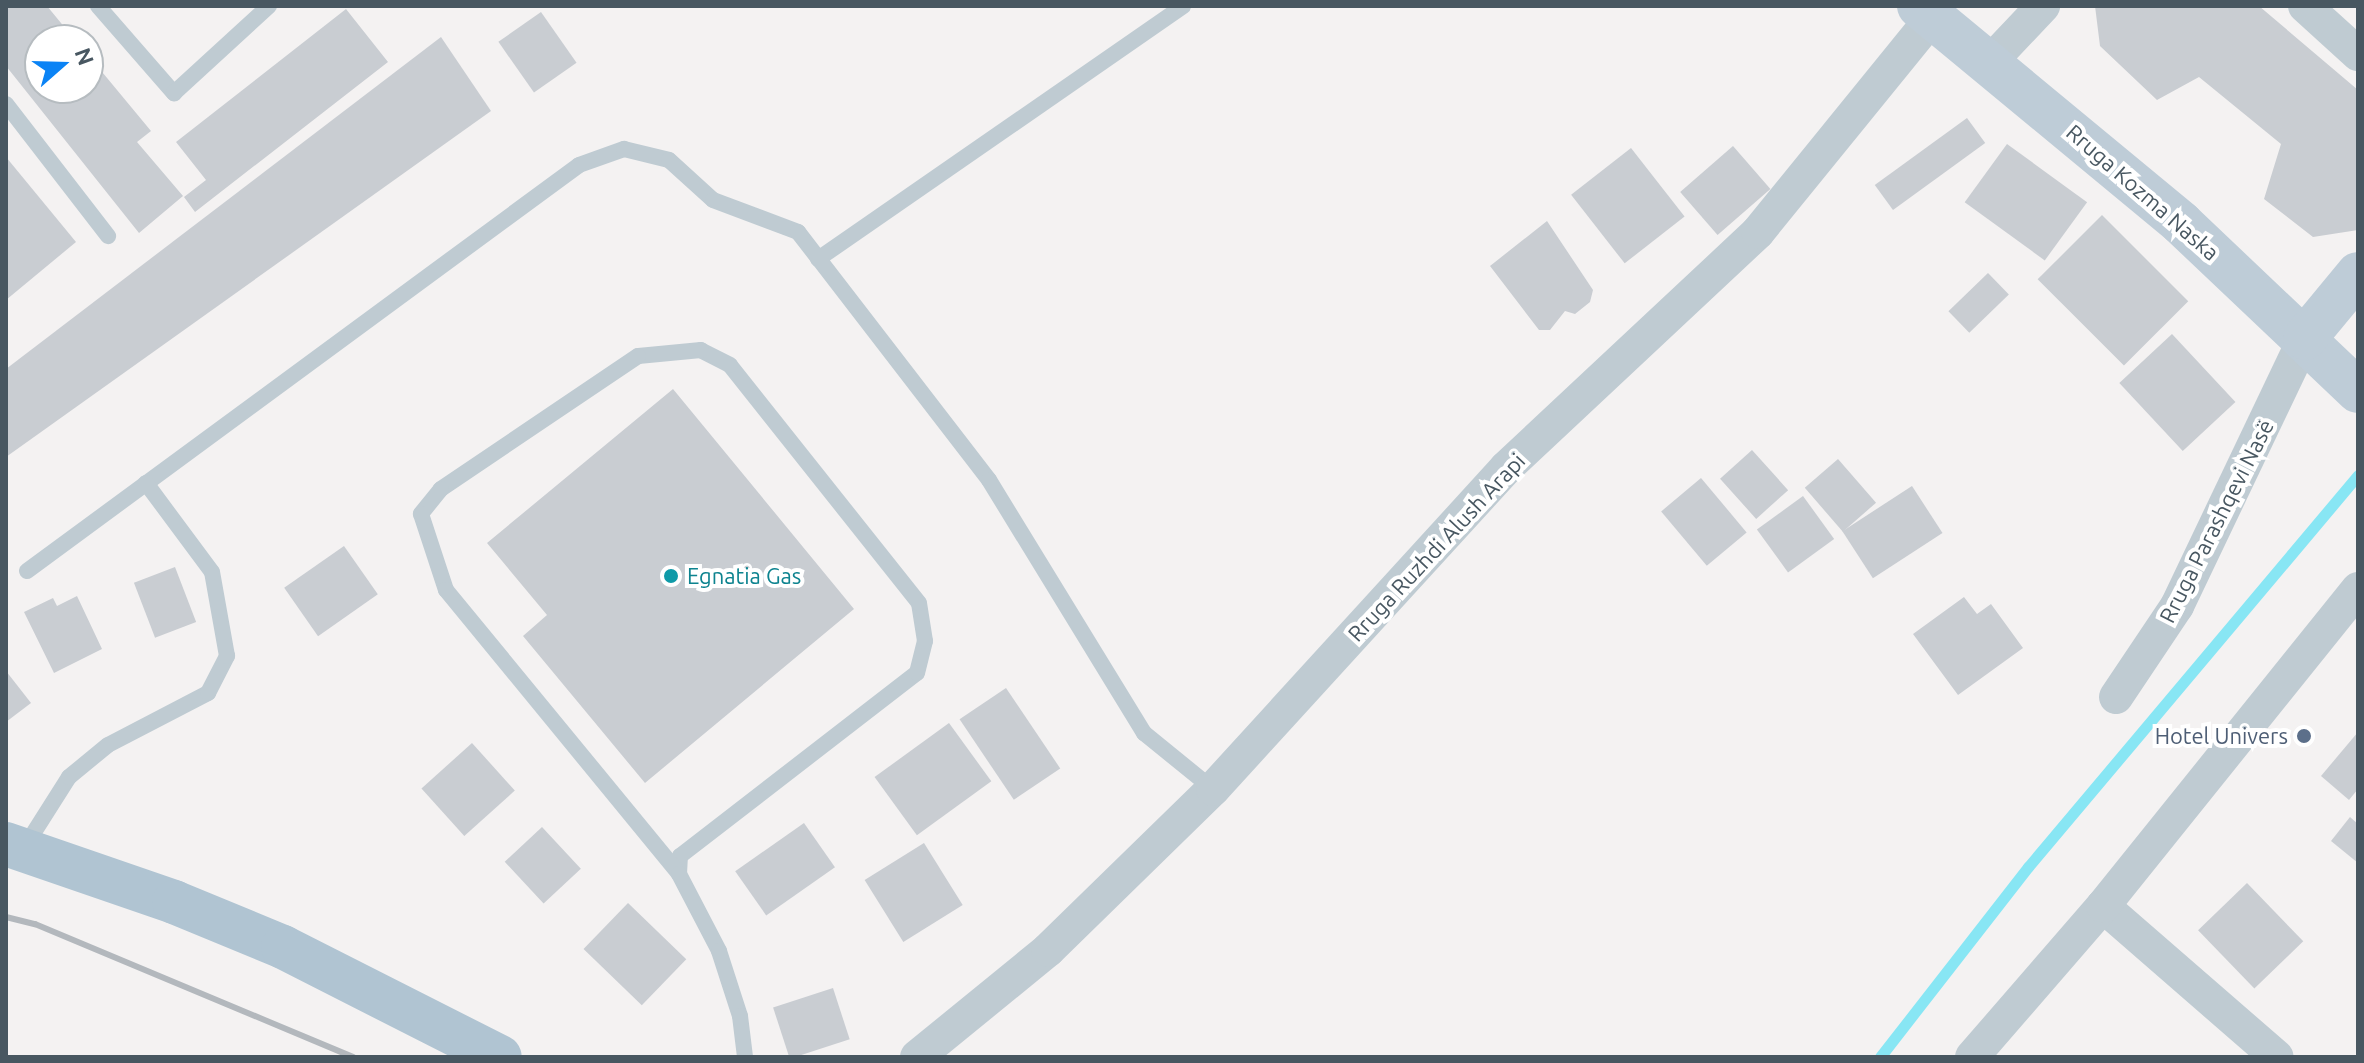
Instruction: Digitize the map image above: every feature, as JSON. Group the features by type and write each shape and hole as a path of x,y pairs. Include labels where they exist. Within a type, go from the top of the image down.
{"main road":[{"name":"Rruga Kozma Naska","path":"1926,11 1991,61 2181,223 2357,390"},
{"path":"2305,338 2358,274"},
{"path":"15,846 283,947 500,1057"}],"street":[{"path":"1991,61 2043,6"},
{"path":"2305,6 2358,54"},
{"name":"Rruga Ruzhdi Alush Arapi","path":"917,1057 1048,950 1213,789 1506,468 1758,232 1926,11"},
{"name":"Rruga Parashqevi Nasë","path":"2116,697 2177,606 2305,338"},
{"path":"1972,1057 2103,906 2358,589"},
{"path":"2103,906 2277,1057"}],"lane":[{"path":"98,6 174,93 269,6"},
{"path":"818,259 1183,6"},
{"path":"6,104 108,236"},
{"path":"27,571 579,165 624,149 669,160 713,200 798,232 989,480 1144,733 1213,789"},
{"path":"679,874 680,856 917,673 925,641 919,603 730,365 701,350 638,356 441,489 421,514 446,590 679,874 719,951 740,1016 745,1057"},
{"path":"15,846 69,777 108,745 208,693 227,656 212,572 146,483"}],"building":[{"path":"6,6 47,6 62,24 24,24 24,89 6,66"},
{"path":"2095,6 2259,6 2358,90 2358,230 2313,237 2264,199 2281,144 2199,77 2157,100 2100,46"},
{"path":"346,9 388,62 195,212 184,197 206,180 176,142"},
{"path":"541,12 577,63 534,93 498,42"},
{"path":"441,37 491,111 6,457 6,369"},
{"path":"104,74 151,131 137,142 183,196 139,233 36,104 104,104"},
{"path":"1967,118 1985,143 1893,210 1875,185"},
{"path":"2007,144 2087,202 2045,260 1965,202"},
{"path":"1733,146 1770,189 1718,235 1680,192"},
{"path":"1631,148 1685,217 1625,263 1571,195"},
{"path":"6,157 76,242 6,300"},
{"path":"2102,215 2188,301 2124,366 2038,279"},
{"path":"1547,221 1593,290 1590,302 1575,314 1565,311 1550,330 1539,330 1490,266"},
{"path":"1988,273 2009,295 1969,333 1948,311"},
{"path":"2172,334 2235,402 2183,451 2119,383"},
{"name":"Egnatia Gas","path":"673,389 854,609 645,783 523,636 547,615 487,543"},
{"path":"1752,450 1788,490 1756,519 1720,479"},
{"path":"1838,459 1876,503 1843,532 1805,488"},
{"path":"1701,478 1747,532 1707,566 1661,511"},
{"path":"1912,486 1942,533 1873,578 1842,531"},
{"path":"1803,496 1834,539 1788,572 1757,530"},
{"path":"344,546 378,594 318,636 284,588"},
{"path":"175,567 196,622 155,638 134,583"},
{"path":"77,596 102,649 54,673 24,612 53,598 57,606"},
{"path":"1964,597 1977,614 1991,604 2023,648 1958,695 1913,634"},
{"path":"6,671 31,703 6,722"},
{"path":"1006,688 1060,768 1014,800 960,719"},
{"path":"949,723 991,781 917,835 875,777"},
{"path":"2358,732 2358,789 2349,800 2321,776"},
{"path":"472,743 515,791 464,836 421,789"},
{"path":"2350,817 2358,824 2358,863 2331,841"},
{"path":"804,823 835,867 766,915 735,871"},
{"path":"542,827 581,869 544,903 505,862"},
{"path":"924,843 963,905 903,942 865,880"},
{"path":"2247,883 2303,941 2254,989 2198,930"},
{"path":"628,903 686,959 642,1005 584,949"},
{"path":"833,988 850,1039 789,1057 773,1007"}],"waterway":[{"path":"1880,1057 2028,867 2358,475"}],"railway":[{"path":"6,917 35,924 353,1057"}],"place":[{"name":"Egnatia Gas","path":"671,576"},
{"name":"Hotel Univers","path":"2304,736"}]}
